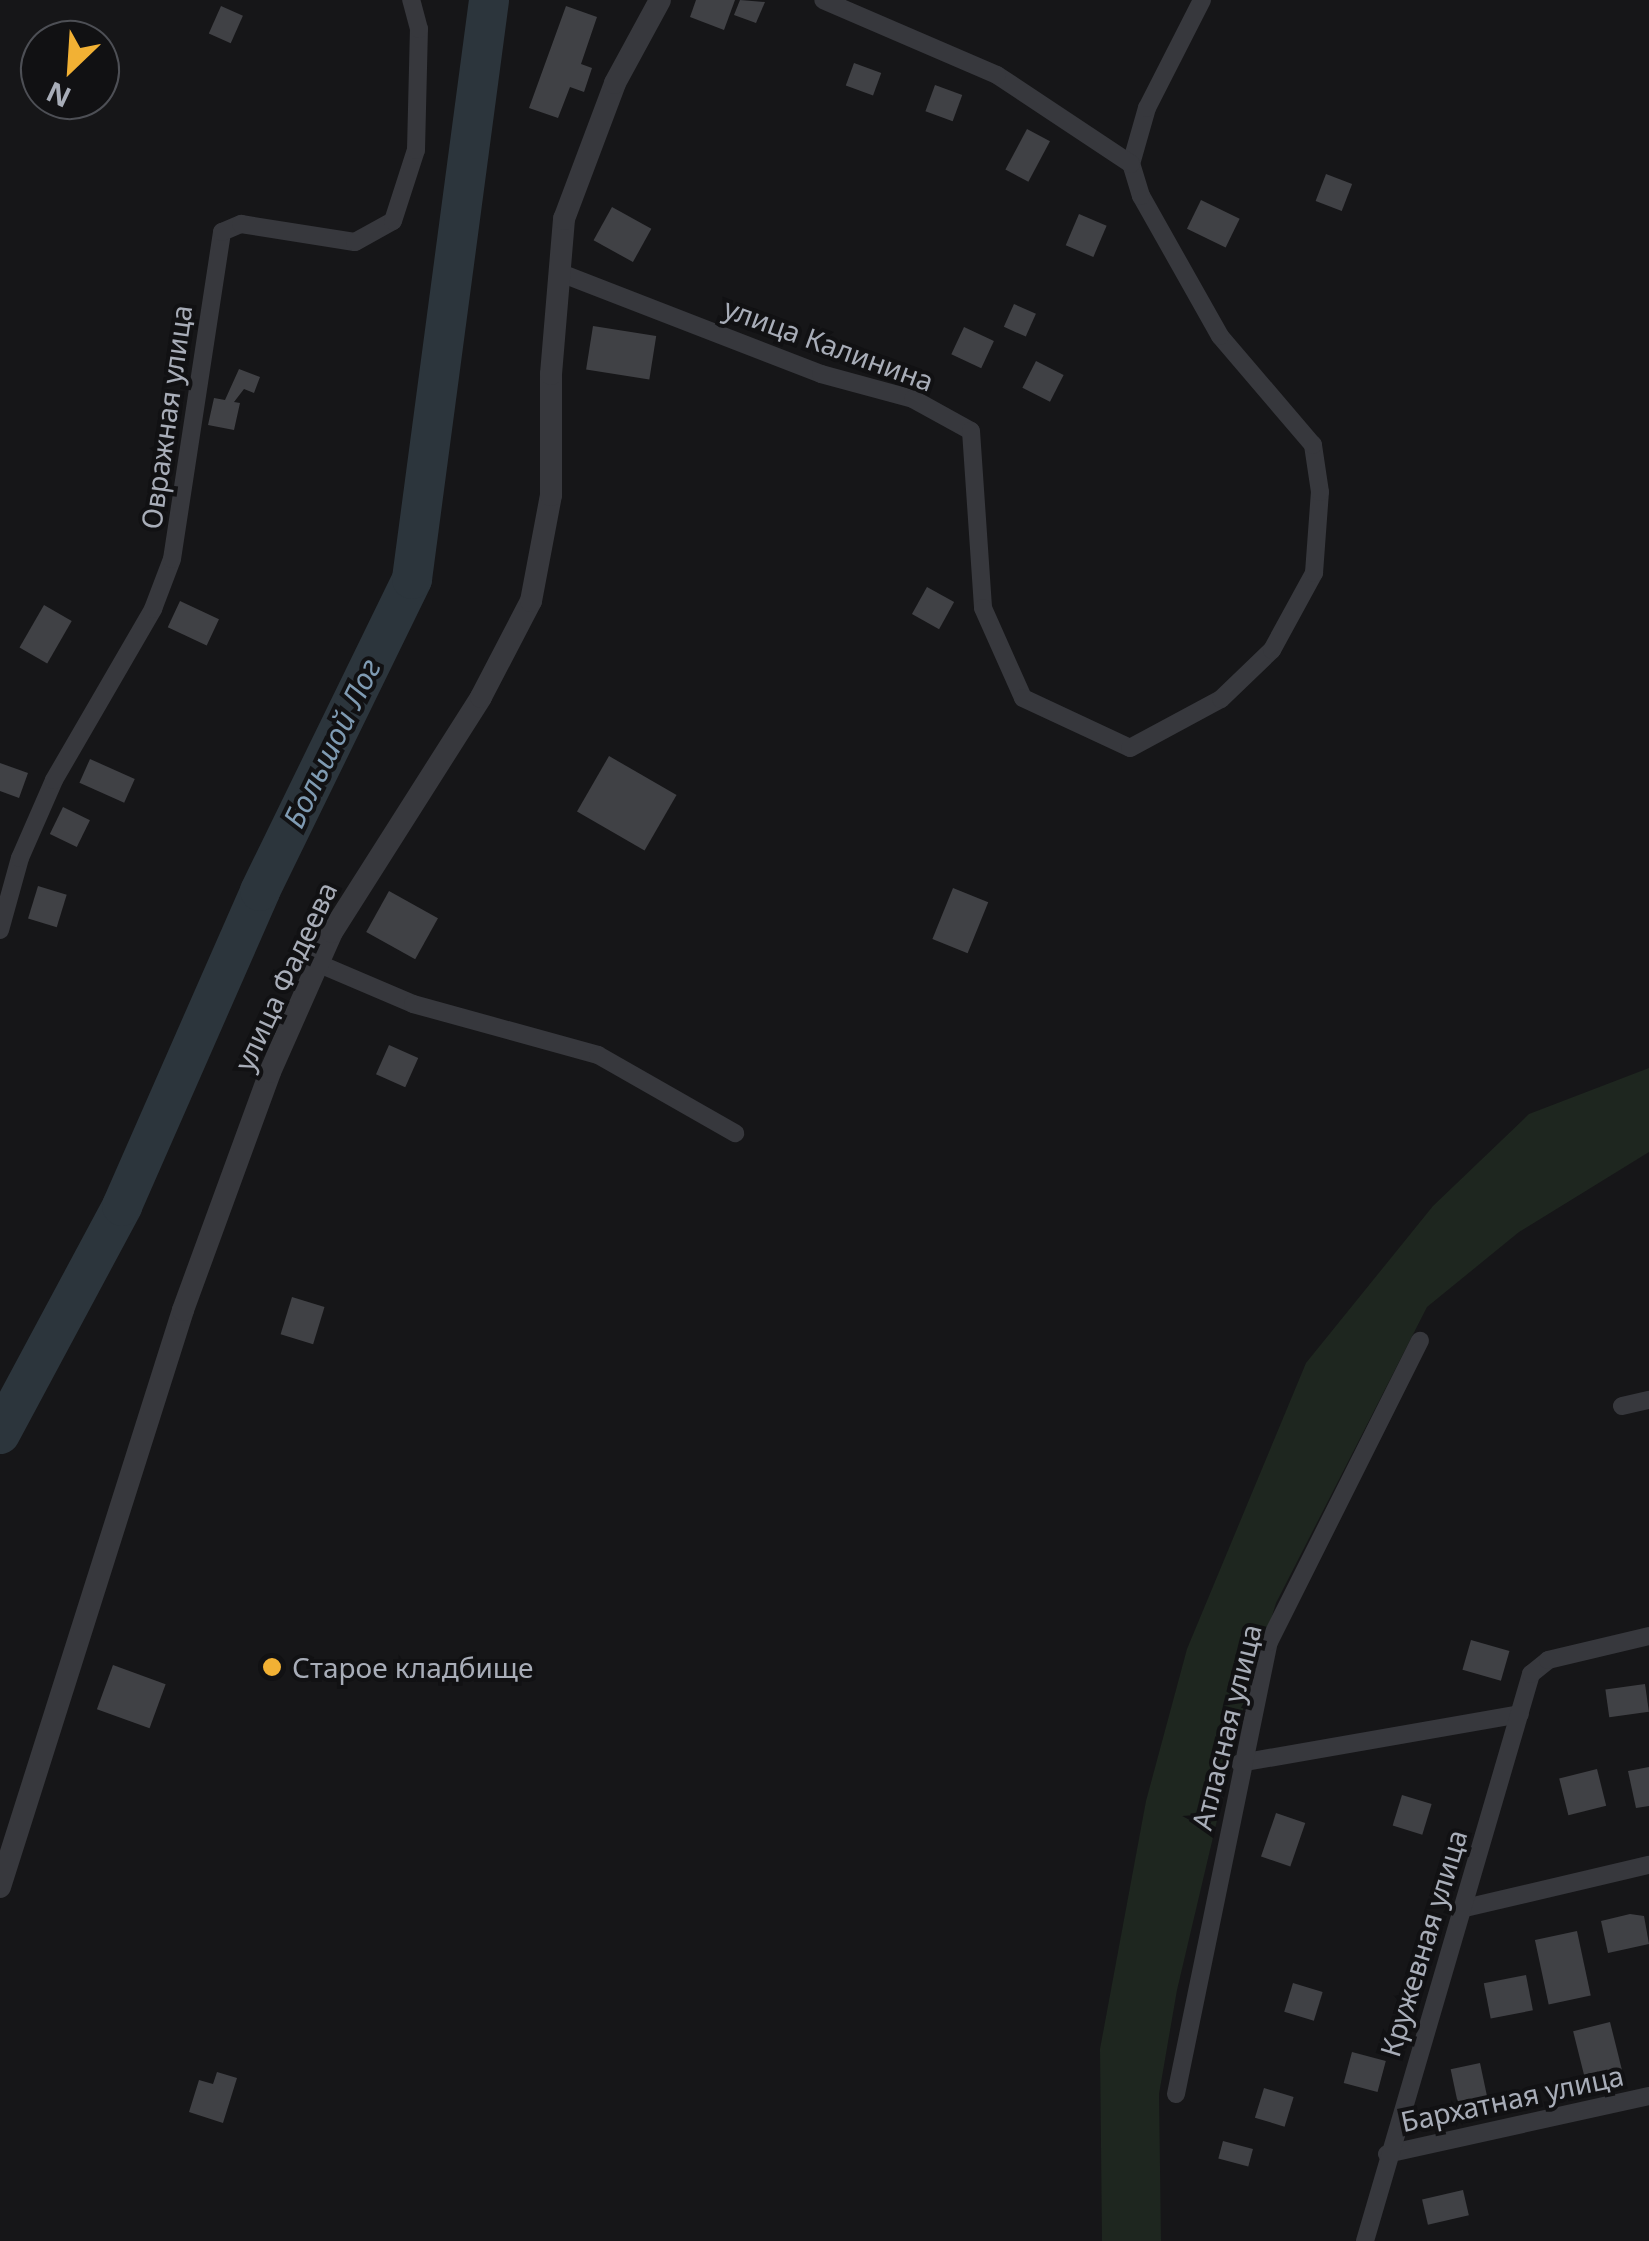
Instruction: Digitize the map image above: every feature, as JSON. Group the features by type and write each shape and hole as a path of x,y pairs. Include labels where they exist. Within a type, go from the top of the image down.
{"street":[{"name":"Овражная улица","path":"0,930 20,858 54,780 153,609 172,560 222,232 241,224 355,242 394,221 416,150 419,30 411,0"},
{"name":"улица Фадеева","path":"0,1887 183,1310 318,963 481,697 531,602 551,495 558,272 568,203 586,153 660,0"},
{"path":"823,0 997,75 1132,164 1146,108 1202,0"},
{"name":"улица Калинина","path":"558,272 821,374 913,399 971,431 983,608 1023,698 1130,748 1221,700 1272,650 1314,573 1320,492 1313,445 1220,336 1141,196 1132,164"},
{"path":"318,963 413,1004 598,1055 736,1133"},
{"name":"Атласная улица","path":"1176,2094 1240,1763 1269,1642 1420,1340"},
{"path":"1622,1406 1649,1400"},
{"name":"Кружевная улица","path":"1365,2241 1387,2154 1465,1908 1520,1714 1539,1664 1649,1636"},
{"path":"1240,1763 1520,1714"},
{"path":"1465,1908 1649,1864"},
{"name":"Бархатная улица","path":"1387,2154 1649,2096"}],"shaded area":[{"path":"1649,1068 1649,1152 1519,1232 1427,1307 1276,1603 1243,1710 1177,1990 1159,2094 1161,2241 1102,2241 1100,2049 1146,1801 1187,1649 1306,1363 1433,1206 1529,1114"}],"building":[{"path":"696,0 735,0 724,30 690,17"},
{"path":"740,0 765,2 756,23 734,15"},
{"path":"221,6 243,16 231,43 209,33"},
{"path":"566,6 597,17 581,64 592,68 584,92 570,87 558,118 529,108"},
{"path":"854,63 881,73 873,95 846,86"},
{"path":"935,85 962,95 953,121 925,111"},
{"path":"1027,129 1050,141 1028,182 1005,170"},
{"path":"1326,174 1352,184 1342,211 1316,201"},
{"path":"1201,200 1240,219 1226,248 1187,229"},
{"path":"612,207 651,229 633,262 594,240"},
{"path":"1079,214 1107,226 1093,257 1066,245"},
{"path":"1014,304 1036,314 1026,337 1004,327"},
{"path":"593,326 656,336 649,379 586,369"},
{"path":"964,327 994,341 981,368 951,354"},
{"path":"1036,361 1064,375 1050,402 1022,388"},
{"path":"239,369 260,377 254,393 244,389 234,402 240,403 234,430 208,425 214,398 225,400"},
{"path":"927,587 954,602 939,629 912,614"},
{"path":"180,601 219,619 207,645 168,627"},
{"path":"44,605 72,621 47,663 20,647"},
{"path":"609,756 677,795 645,850 577,811"},
{"path":"90,759 135,779 124,803 79,783"},
{"path":"0,763 28,773 19,798 0,791"},
{"path":"63,807 90,820 77,847 50,834"},
{"path":"38,886 67,895 57,927 28,919"},
{"path":"953,888 988,902 968,953 932,939"},
{"path":"389,891 438,918 415,959 366,932"},
{"path":"389,1045 418,1058 405,1087 376,1074"},
{"path":"292,1297 325,1307 313,1344 281,1334"},
{"path":"1471,1640 1509,1651 1501,1681 1462,1670"},
{"path":"113,1665 166,1684 150,1728 97,1709"},
{"path":"1645,1684 1649,1712 1609,1717 1605,1690"},
{"path":"1649,1767 1649,1806 1636,1808 1628,1771"},
{"path":"1597,1769 1606,1806 1568,1815 1559,1778"},
{"path":"1402,1795 1432,1804 1422,1835 1393,1826"},
{"path":"1276,1813 1305,1823 1290,1867 1261,1856"},
{"path":"1630,1914 1644,1916 1649,1944 1608,1953 1601,1921"},
{"path":"1577,1931 1591,1996 1549,2004 1535,1940"},
{"path":"1526,1975 1533,2010 1491,2019 1484,1983"},
{"path":"1293,1983 1323,1992 1314,2021 1284,2012"},
{"path":"1610,2022 1622,2071 1585,2080 1573,2031"},
{"path":"1352,2052 1386,2061 1378,2092 1344,2083"},
{"path":"1480,2063 1488,2101 1459,2107 1451,2069"},
{"path":"217,2072 237,2078 223,2123 189,2112 199,2080 213,2084"},
{"path":"1264,2088 1294,2097 1285,2127 1255,2118"},
{"path":"1223,2141 1253,2149 1248,2166 1218,2158"},
{"path":"1463,2190 1469,2215 1428,2225 1422,2199"}],"waterway":[{"name":"Большой Лог","path":"0,1434 122,1206 260,891 412,579 489,0"}],"place":[{"name":"Старое кладбище","path":"272,1667"}]}
